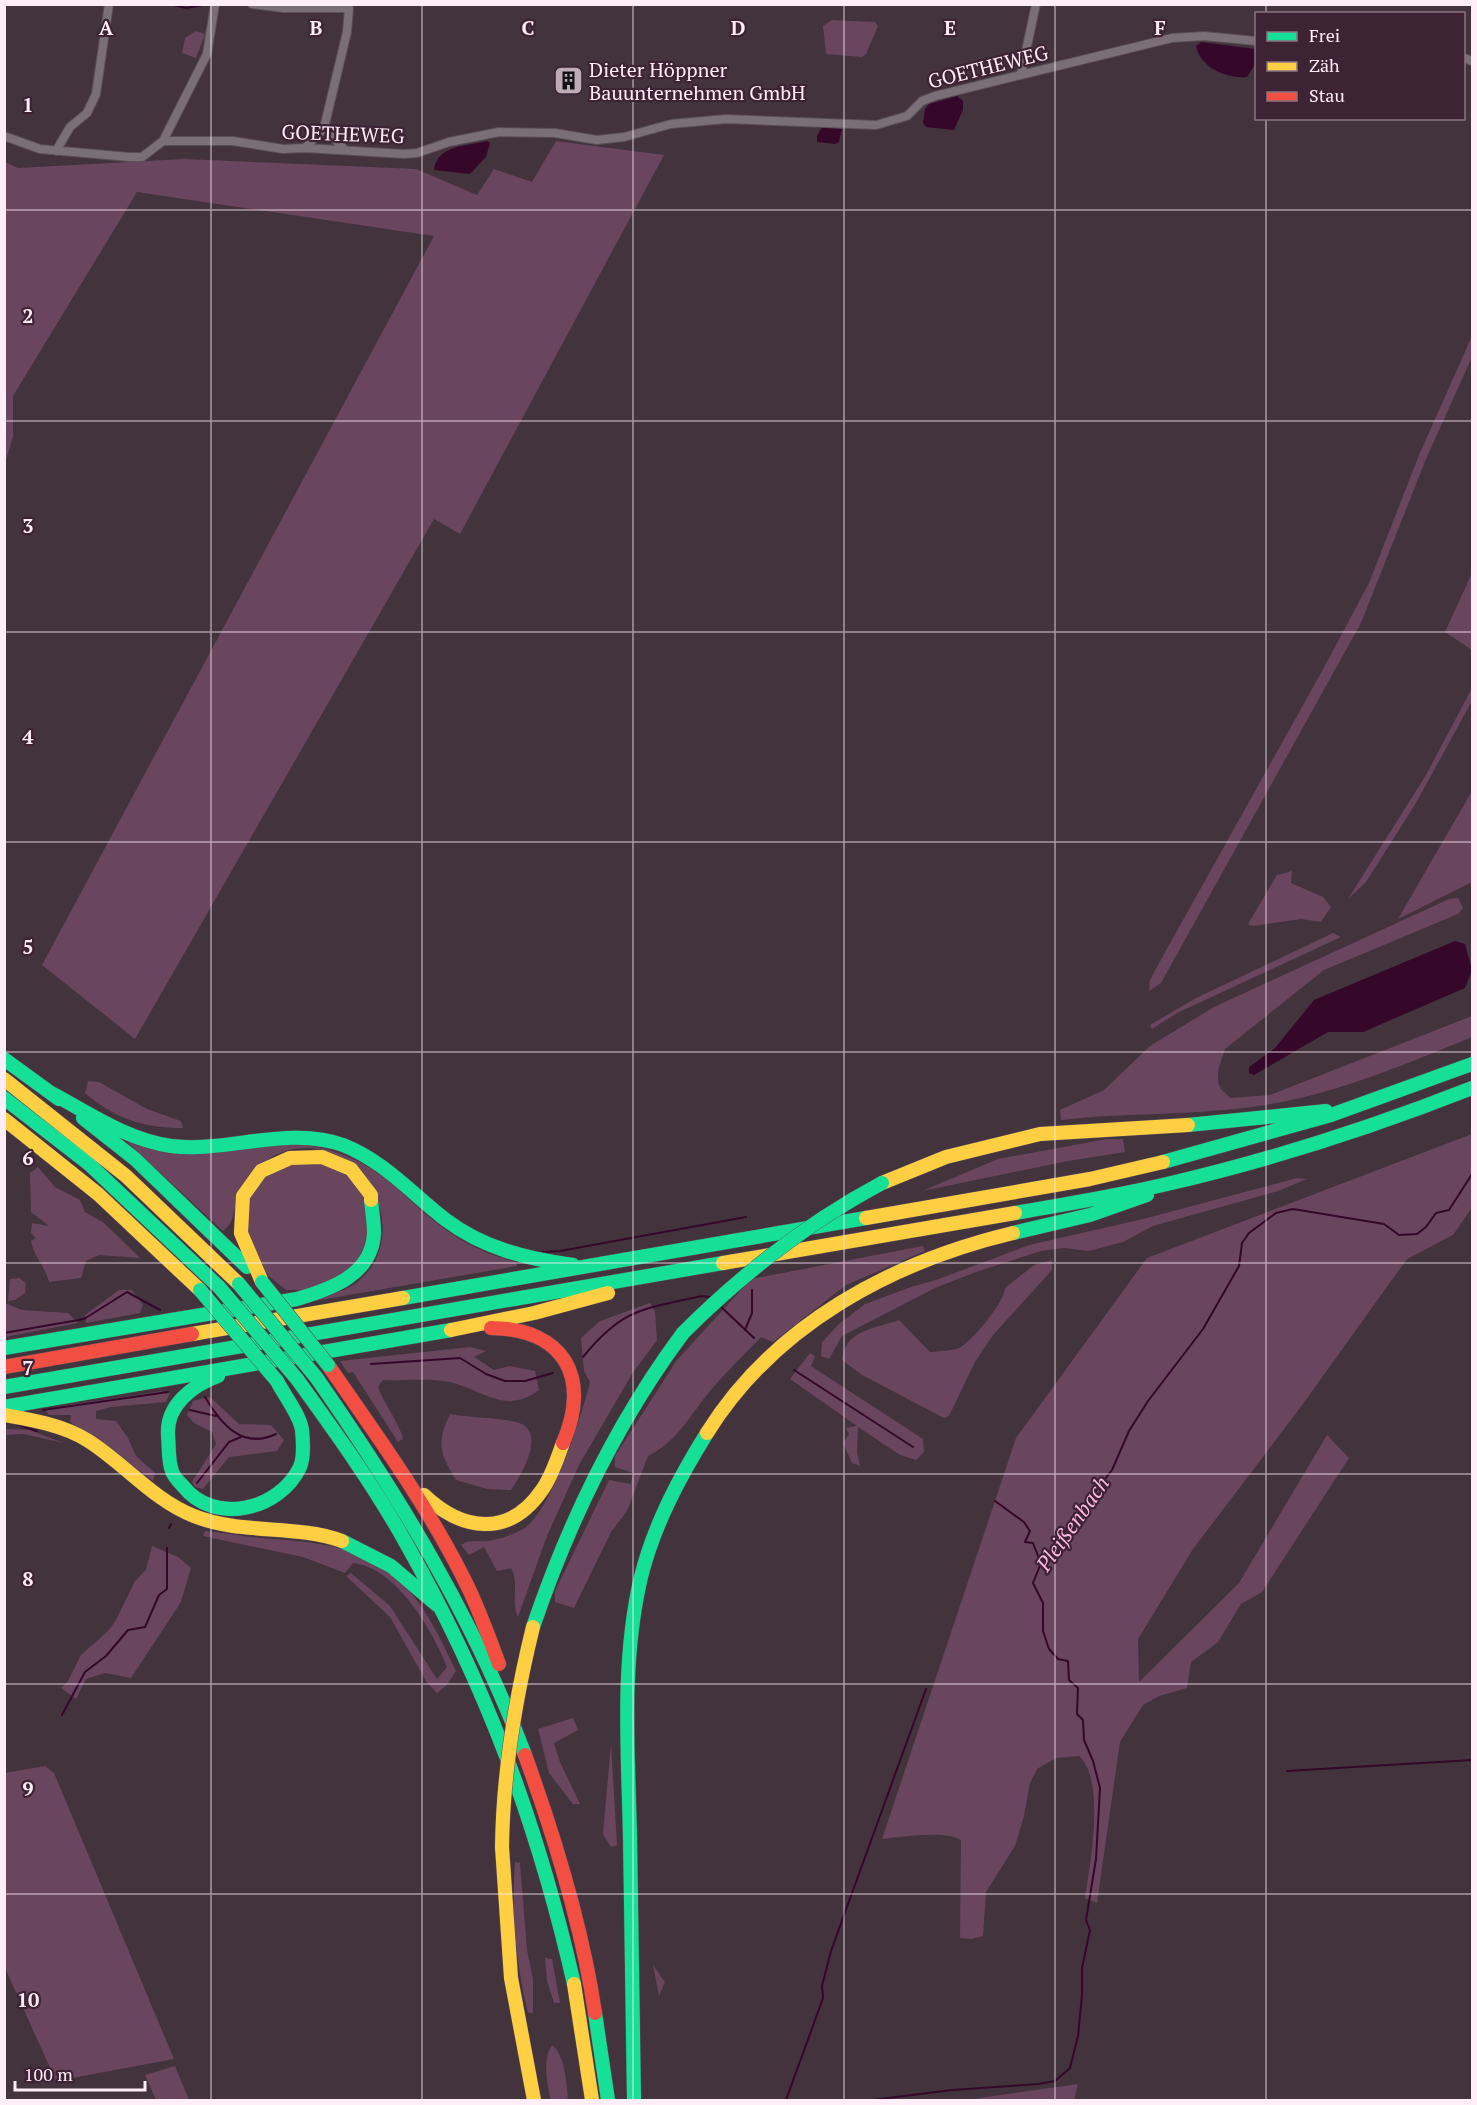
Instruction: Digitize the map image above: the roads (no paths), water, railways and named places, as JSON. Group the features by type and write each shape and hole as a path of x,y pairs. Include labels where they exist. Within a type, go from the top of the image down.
{"highway":[{"path":"4,1059 135,1159 261,1282 328,1365 405,1476 465,1582 518,1712 533,1773"},
{"path":"4,1367 1090,1179 1246,1141 1353,1109 1473,1064"},
{"path":"4,1079 120,1169 176,1220 239,1284 316,1377 410,1513 451,1587 490,1667 533,1773 553,1832 587,1964 608,2100"},
{"path":"4,1388 1013,1215 1172,1184 1294,1151 1473,1088"},
{"path":"51,1093 127,1133 170,1146 214,1146 291,1137 340,1144 368,1156 387,1168 446,1220 470,1236 502,1252 525,1258 588,1267"},
{"path":"4,1098 76,1153 166,1234 219,1287 297,1379 371,1483 447,1616 495,1720 535,1830 568,1956 592,2100"},
{"path":"534,2100 511,1978 502,1847 504,1781 510,1730 533,1627 561,1544 602,1455 639,1392 683,1333 736,1281 777,1246 836,1208 882,1183 946,1157 1040,1134 1110,1128 1202,1125 1289,1113 1353,1109"},
{"path":"4,1119 98,1194 200,1290 277,1381 298,1413 303,1427 304,1442 299,1468 290,1485 279,1497 261,1507 239,1512 214,1509 191,1496 171,1471 166,1447 168,1425 176,1406 184,1395 203,1382 259,1363"},
{"path":"4,1348 297,1299 327,1290 350,1279 367,1260 376,1219 371,1196 365,1186 345,1166 317,1155 286,1157 270,1164 250,1184 238,1214 238,1234 246,1256 261,1282"},
{"path":"634,2100 628,1717 632,1630 639,1586 652,1544 668,1503 693,1454 724,1408 760,1367 802,1330 860,1290 915,1264 952,1251 1128,1204 1172,1184"},
{"path":"4,1407 455,1329 534,1312 674,1273"},
{"path":"405,1476 450,1519 471,1525 491,1525 510,1520 527,1509 542,1491 573,1418 576,1399 571,1370 562,1353 549,1341 534,1332 519,1329 455,1329"},
{"path":"4,1415 69,1430 107,1455 164,1500 191,1515 237,1527 302,1532 336,1538 365,1549 412,1581 447,1616"}],"street":[{"path":"56,151 70,127 87,113 96,94 109,4"},
{"path":"252,4 283,8 349,8 347,32 324,128 305,148"},
{"path":"1021,74 1036,4"},
{"path":"4,136 40,149 142,157 163,141 207,54 215,6"},
{"name":"GOETHEWEG","path":"163,141 233,141 283,149 417,153 449,142 499,132 522,131 610,140 671,124 726,119 876,125 907,116 922,101 1021,74 1178,37 1204,36 1255,41"},
{"path":"324,128 345,150"}],"waterway":[{"name":"Pleißenbach","path":"170,4 186,8 209,4"},
{"name":"Pleißenbach","path":"872,2100 952,2090 1038,2084 1055,2081 1070,2068 1078,2036 1082,1968 1090,1930 1086,1920 1096,1859 1100,1788 1093,1761 1084,1740 1083,1720 1077,1714 1078,1688 1069,1680 1068,1661 1058,1659 1049,1649 1043,1631 1043,1603 1033,1583 1041,1563 1112,1470 1129,1431 1148,1401 1203,1329 1239,1266 1242,1243 1249,1233 1276,1213 1293,1209 1384,1224 1399,1235 1417,1234 1426,1227 1436,1213 1449,1210 1472,1174"},
{"path":"542,1252 560,1251 746,1217"},
{"path":"745,1330 752,1313 752,1290"},
{"path":"4,1333 84,1319 127,1292 160,1310"},
{"path":"583,1357 610,1329 635,1313 682,1300 702,1296 710,1297"},
{"path":"719,1305 754,1338"},
{"path":"371,1364 460,1358 486,1374 505,1381 525,1381 553,1373"},
{"path":"794,1370 913,1447"},
{"path":"43,1410 168,1392"},
{"path":"205,1397 218,1416 234,1432 253,1439 276,1434"},
{"path":"190,1410 216,1416"},
{"path":"16,1424 37,1431"},
{"path":"197,1483 229,1442 241,1437"},
{"path":"995,1501 1024,1522 1030,1531 1025,1542 1033,1543 1040,1561"},
{"path":"169,1528 171,1524"},
{"path":"62,1715 85,1672 106,1656 128,1630 145,1627 159,1595 167,1589 167,1548"},
{"path":"786,2100 823,1998 822,1986 831,1951 926,1689"},
{"path":"1287,1771 1472,1760"}],"place":[{"name":"Dieter Höppner Bauunternehmen GmbH","path":"568,81"}]}
